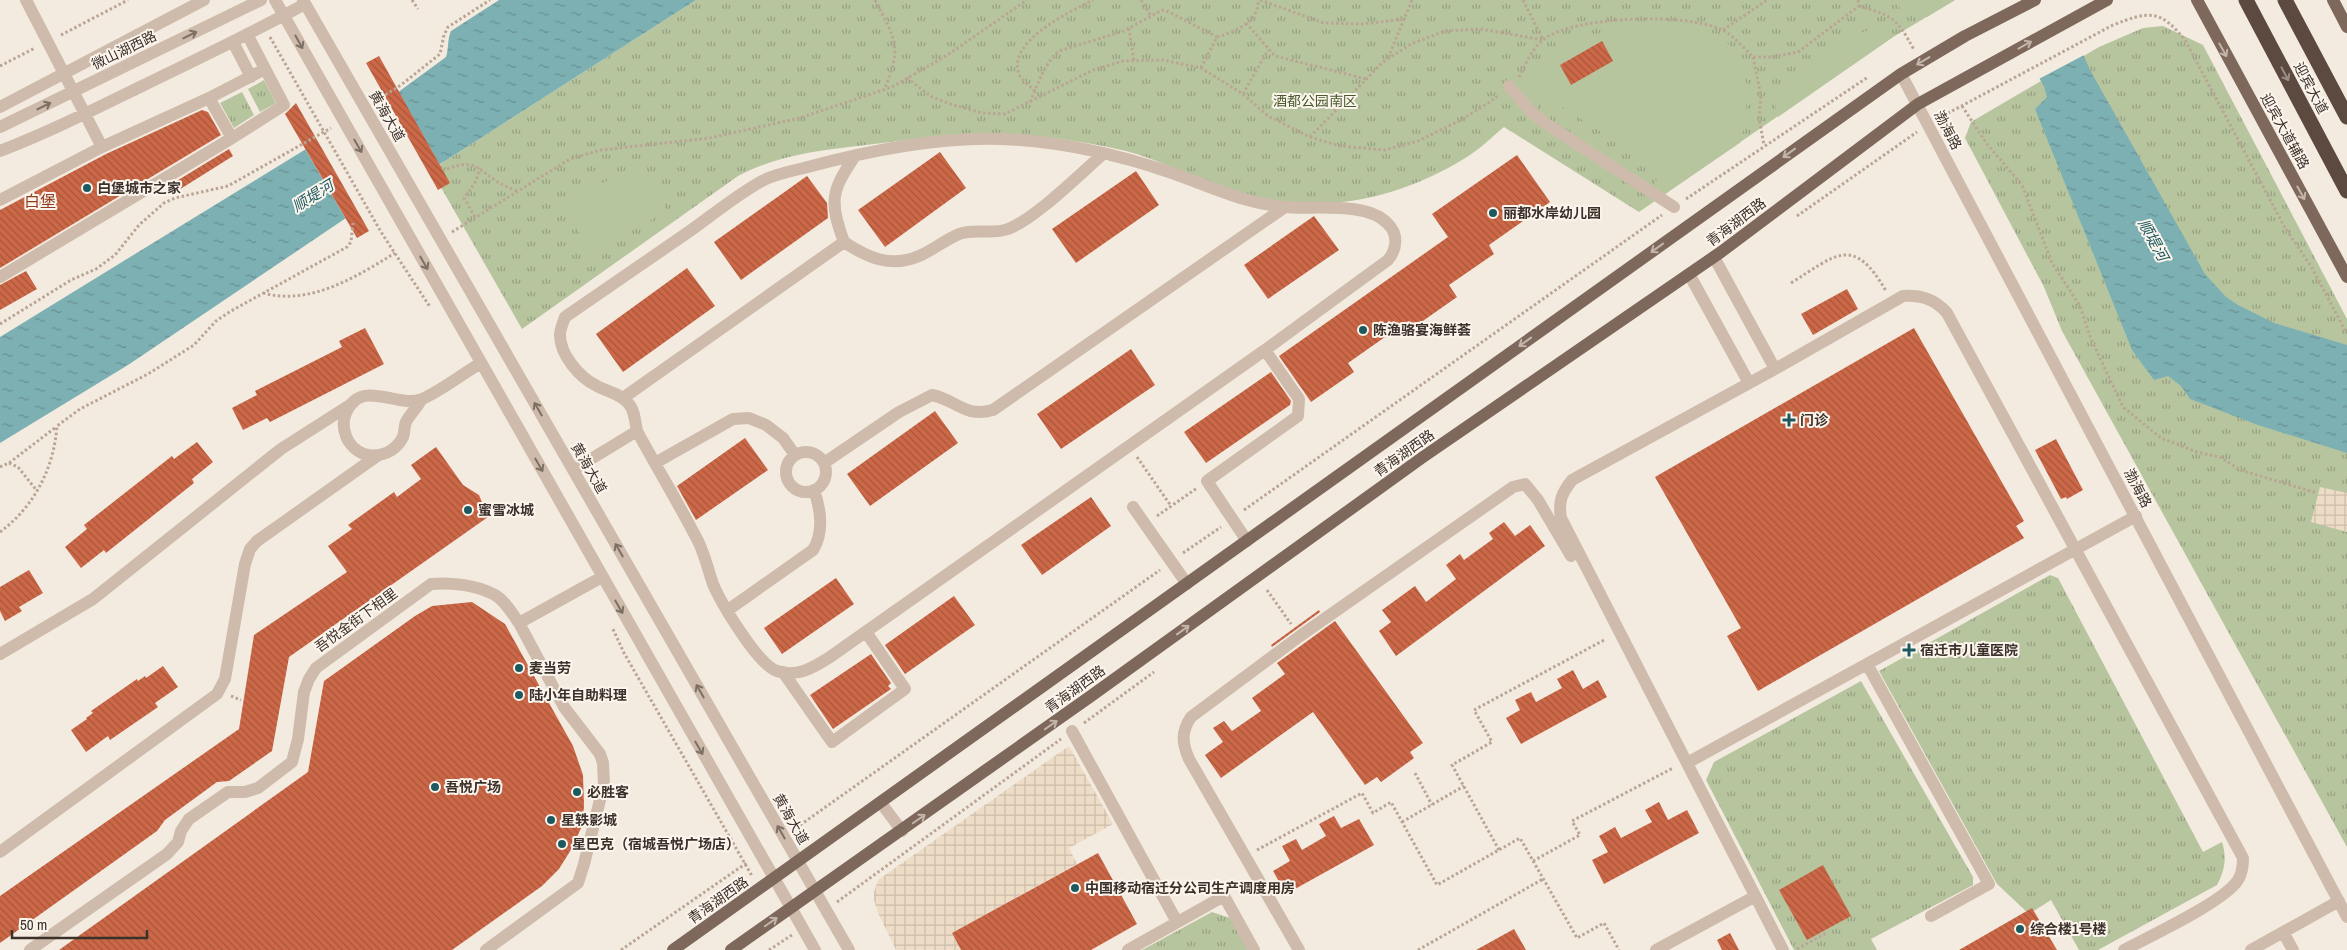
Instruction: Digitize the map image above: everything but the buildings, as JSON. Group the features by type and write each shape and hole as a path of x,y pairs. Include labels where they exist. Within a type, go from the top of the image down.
{"highway":[{"name":"迎宾大道","path":"2246,0 2347,191"},
{"name":"迎宾大道","path":"2285,0 2347,116"}],"main road":[{"name":"青海湖西路","path":"676,949 1900,74 1964,36 2035,0"},
{"name":"迎宾大道辅路","path":"2197,0 2347,277"},
{"path":"2333,0 2347,27"},
{"name":"青海湖西路","path":"731,950 902,831 1423,457 1714,257 1918,104 2104,2"}],"street":[{"path":"26,0 102,147"},
{"name":"微山湖西路","path":"0,107 204,0"},
{"name":"微山湖西路","path":"0,127 261,0"},
{"path":"276,0 815,950"},
{"path":"0,151 85,113 233,42 284,16 304,2"},
{"name":"黄海大道","path":"304,2 849,950"},
{"path":"0,277 284,105 248,34"},
{"path":"233,42 251,77"},
{"path":"0,200 102,147 209,98 265,69"},
{"name":"渤海路","path":"1900,74 1918,104 2347,917"},
{"path":"1509,86 1530,111 1545,123 1674,207"},
{"path":"209,98 232,138"},
{"path":"964,140 1021,141 1103,154 1170,172 1254,204 1356,209 1387,222 1395,237 1396,250 1388,260 1265,350 815,667 800,673 783,672 766,665 756,654 713,583 709,567 699,543 637,431 633,412 623,398 614,392 597,386 581,375 567,357 560,336 565,317 764,180 855,156 964,140"},
{"path":"855,156 836,188 834,203 837,222 844,242 874,260 896,262 918,257 968,231 983,233 1006,230 1024,222 1103,154"},
{"path":"824,463 899,412 932,394 940,396 965,411 980,414 993,410 1285,207"},
{"path":"623,398 844,242"},
{"path":"1714,257 1775,369"},
{"path":"1689,274 1749,383"},
{"path":"1779,950 1561,518 1560,496 1572,480 1775,369 1903,296 1915,296 1940,304 1947,313 2243,858 2243,867 2239,879 2225,895 2124,950"},
{"path":"1247,541 1207,481 1298,416 1299,399 1265,350"},
{"path":"0,852 217,694 225,680 245,564 250,549 269,531 378,456 393,449 399,443 403,435 405,423 420,400 481,363"},
{"path":"0,654 93,599 281,449 353,403 367,395 375,394 392,400 420,400"},
{"path":"353,403 344,420 345,435 357,450 367,455 378,456"},
{"path":"655,463 733,419 749,418 766,425 783,438 795,455"},
{"path":"573,470 637,431"},
{"path":"801,452 815,454 824,463 826,476 820,487 814,490 808,492 795,488 788,478 788,466 795,455 801,452"},
{"path":"1299,950 1189,759 1182,737 1185,725 1191,717 1300,636 1513,486 1525,484 1538,500 1568,550 1784,950"},
{"path":"728,610 813,550 818,542 820,528 820,514 814,490"},
{"path":"1133,507 1186,584"},
{"path":"1684,763 2136,516"},
{"path":"519,623 602,577"},
{"name":"吾悦金街下相里","path":"30,950 167,854 178,842 181,831 188,819 218,797 228,792 245,792 258,788 292,762 298,739 304,692 316,668 431,584 444,583 468,586 494,594 507,607 519,623 564,707 600,754 603,763 604,784 578,883 486,950"},
{"path":"783,672 832,742 905,689 866,632"},
{"path":"1867,664 1989,884 1931,916"},
{"path":"1072,731 1177,922"},
{"path":"881,803 902,831"},
{"path":"1128,950 1224,896 1254,950"},
{"path":"1656,950 1752,898"},
{"path":"2251,950 2339,901"},
{"path":"2283,932 2293,950"}],"path":[{"path":"0,66 128,0"},
{"path":"412,0 418,9"},
{"path":"369,104 401,85 440,54 444,35 448,27 490,0"},
{"path":"874,0 894,35 895,57 884,90"},
{"path":"440,239 570,159 601,150 710,138 800,118 884,90 950,54 1027,0"},
{"path":"1035,91 1020,75 1017,64 1026,45 1052,22 1093,0"},
{"path":"1142,0 1151,16"},
{"path":"1030,102 1051,58 1059,51 1129,28 1162,10 1217,36 1239,29 1259,8 1259,0 1324,23 1363,24 1403,19"},
{"path":"1387,59 1412,0"},
{"path":"1523,0 1543,40"},
{"path":"1722,30 1767,0"},
{"path":"1858,0 1859,6"},
{"path":"1753,57 1773,57 1798,52 1859,6"},
{"path":"1859,6 1887,14 1901,26 1920,62"},
{"path":"1793,219 1928,124 2113,25 2132,18 2154,15 2172,24 2185,40 2284,226 2324,291 2347,334"},
{"path":"907,78 932,97 982,113 1005,114 1093,70 1123,61 1163,60 1201,68 1242,94 1268,116 1310,137 1340,146 1385,150 1418,141 1460,121 1490,102 1518,78 1543,40 1566,29 1606,22 1650,18 1696,20 1722,30 1753,57 1761,96 1759,118 1764,145"},
{"path":"1246,23 1275,56 1366,79"},
{"path":"1129,28 1134,61"},
{"path":"1310,137 1387,59 1412,44 1445,31 1481,28 1543,40"},
{"path":"268,33 382,232"},
{"path":"1201,68 1217,36"},
{"path":"1906,55 1922,45"},
{"path":"1242,94 1268,50"},
{"path":"784,837 1232,518 1674,207 1764,145 1876,72"},
{"path":"1962,106 1987,144 2022,185 2052,263 2080,306 2091,339 2123,407 2161,438 2197,452 2220,457 2240,470 2317,493"},
{"path":"0,324 115,255 139,225 156,208 166,202 175,198 228,186 337,124"},
{"path":"447,169 468,163 480,168 496,181 518,191"},
{"path":"475,217 464,198 476,181 480,168"},
{"path":"0,467 9,463 80,409 148,374 194,345 216,320 347,247 351,242 352,223"},
{"path":"262,293 276,296 313,293 362,274 395,253"},
{"path":"1791,283 1832,257 1852,255 1864,260 1873,269 1892,302"},
{"path":"0,532 14,521 37,490 50,466 57,426"},
{"path":"1129,446 1171,506"},
{"path":"9,463 18,467 37,490"},
{"path":"1145,524 1207,481"},
{"path":"1259,595 1274,584"},
{"path":"1267,590 1300,636"},
{"path":"1499,850 1452,764 1492,742 1474,710 1613,635"},
{"path":"826,910 1158,669"},
{"path":"1533,861 1580,835 1572,821 1684,763"},
{"path":"1415,773 1432,805"},
{"path":"1402,822 1464,786"},
{"path":"1245,856 1362,793 1373,813 1391,802 1437,885 1520,838 1577,938 1604,923 1618,950"},
{"path":"621,950 759,854"},
{"path":"1418,950 1543,879"},
{"path":"770,950 802,928"},
{"path":"1794,950 1828,932"}],"green space":[{"name":"酒都公园南区","path":"696,0 1955,0 1893,37 1639,212 1504,127 1467,157 1439,173 1381,195 1321,204 1290,203 1228,190 1139,155 1083,142 1016,134 940,136 816,151 784,158 753,169 738,176 522,329 431,170"},
{"path":"1891,0 1955,0 1927,17 1917,11 1909,16"},
{"path":"1627,24 1691,26 1718,36 1731,46 1740,59 1745,74 1747,90 1746,107 1741,142 1665,194 1652,187 1662,171 1545,96 1537,109 1523,95 1521,87 1541,63 1554,54 1582,39"},
{"path":"2163,26 2203,45 2347,319 2347,847 2062,331 2044,287 1965,138 1971,122 2099,47 2143,28"},
{"path":"1878,28 1893,37 1778,117 1776,98 1778,91 1794,72 1838,43"},
{"path":"264,80 276,103 260,112 248,89"},
{"path":"242,92 254,115 234,128 220,103"},
{"path":"640,162 667,211 591,254 564,205"},
{"path":"2050,575 2058,578 2203,852 2222,842 2225,859 2222,874 2217,885 2098,950 2079,950 2051,900 2029,914 1997,884 1879,671"},
{"path":"1861,681 1973,877 1973,885 1871,939 1877,950 1794,950 1706,780 1714,762"},
{"path":"1212,912 1230,918 1248,950 1142,950"}],"shaded area":[{"path":"2320,487 2347,493 2347,532 2311,522"},
{"path":"1069,746 1113,824 1069,848 1077,864 952,933 961,950 896,950 878,913 874,900 874,892 878,880"}],"water":[{"name":"顺堤河","path":"499,0 696,0 445,161 346,218 128,365 0,443 0,337 397,93 446,57 451,31"},
{"name":"顺堤河","path":"1991,0 2059,0 2090,70 2205,274 2226,297 2274,323 2347,345 2347,453 2258,425 2190,399 2181,386 2168,376 2154,380 2132,350 2035,109 2047,97 2044,86"}],"pier":[{"path":"1988,0 2062,0 2086,54 2037,80"},
{"path":"397,89 441,167 347,221 304,147"}],"place":[{"name":"白堡城市之家","path":"87,188"},
{"name":"丽都水岸幼儿园","path":"1493,213"},
{"name":"陈渔骆宴海鲜荟","path":"1363,330"},
{"name":"门诊","path":"1789,420"},
{"name":"蜜雪冰城","path":"468,510"},
{"name":"宿迁市儿童医院","path":"1909,650"},
{"name":"麦当劳","path":"519,668"},
{"name":"陆小年自助料理","path":"519,695"},
{"name":"吾悦广场","path":"435,787"},
{"name":"必胜客","path":"577,792"},
{"name":"星轶影城","path":"551,820"},
{"name":"星巴克（宿城吾悦广场店）","path":"562,844"},
{"name":"中国移动宿迁分公司生产调度用房","path":"1075,888"},
{"name":"综合楼1号楼","path":"2020,929"}],"district":[{"name":"白堡","path":"40,201"}]}
